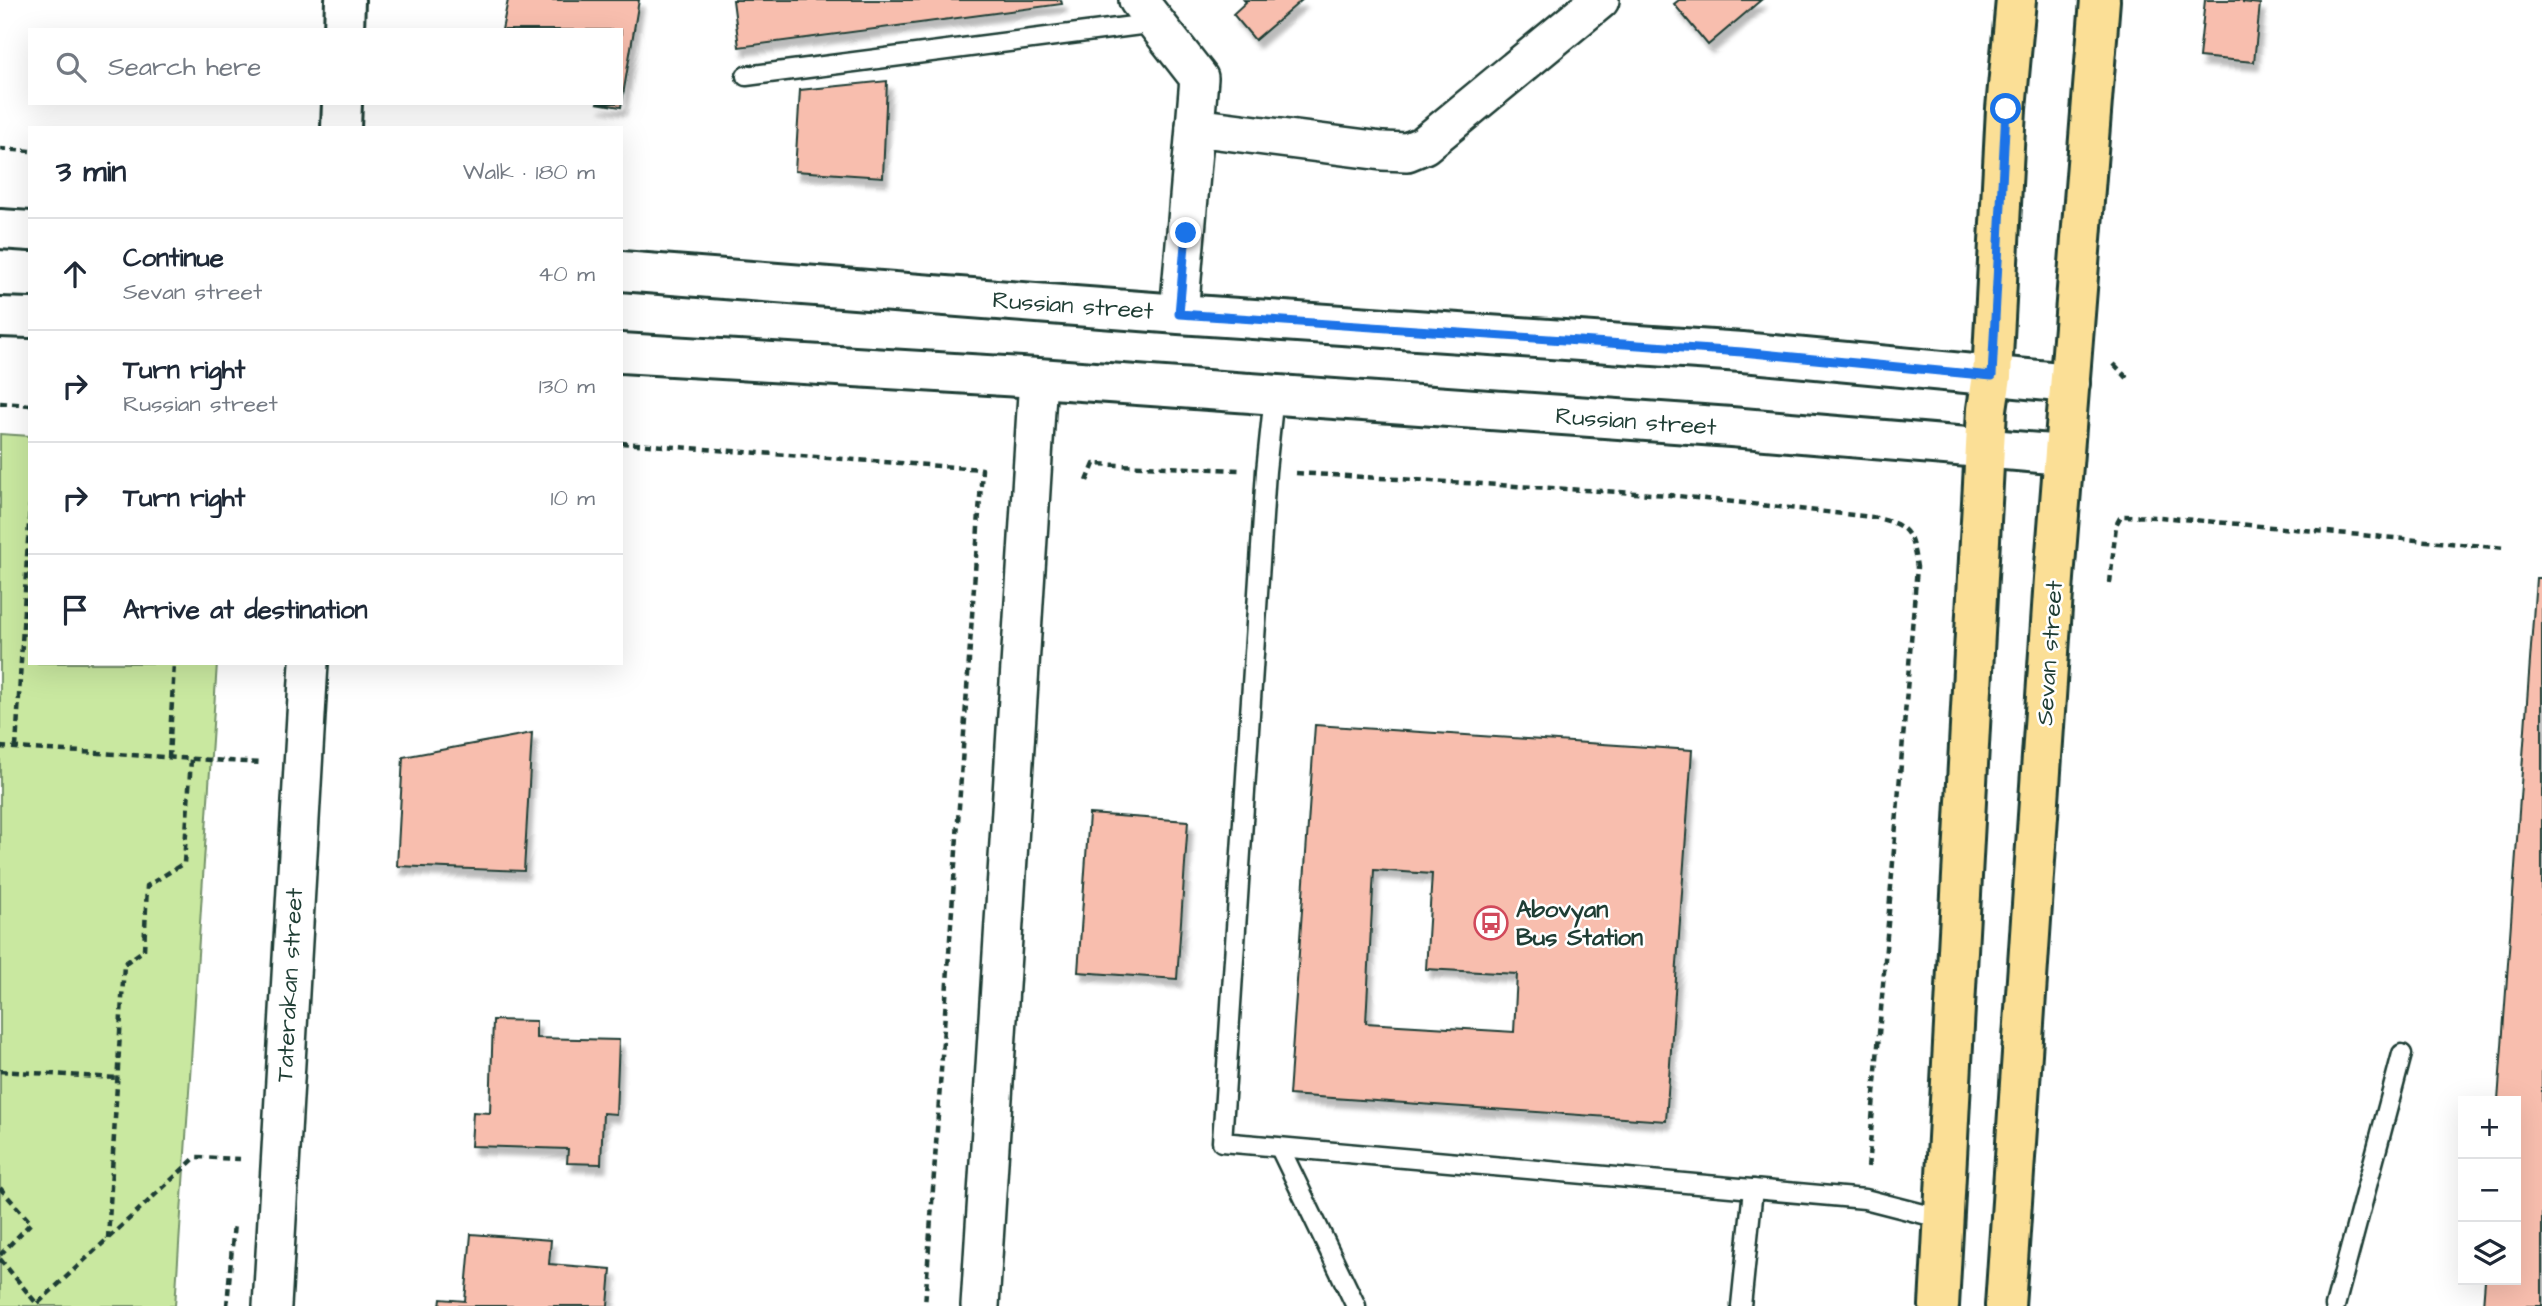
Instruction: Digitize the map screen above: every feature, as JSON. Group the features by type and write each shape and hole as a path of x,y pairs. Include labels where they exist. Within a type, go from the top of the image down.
{"main road":[{"path":"344,28 345,0"},
{"path":"1938,1306 1985,449 1992,376 2006,109 2017,0"},
{"name":"Sevan street","path":"2005,1306 2063,455 2100,0"},
{"path":"341,126 342,105"},
{"path":"0,229 28,231"},
{"name":"Russian street","path":"623,271 1179,314 1742,352 2070,383"},
{"path":"0,317 28,318"},
{"name":"Russian street","path":"623,353 1038,378 1731,427 2063,455"}],"street":[{"path":"1195,127 1407,152 1424,145 1600,0"},
{"path":"1147,11 1199,78 1179,314"},
{"path":"980,1306 1038,378"},
{"name":"Taterakan street","path":"272,1306 309,665"}],"lane":[{"path":"746,76 1147,11"},
{"path":"1274,395 1266,471 1222,1142 1865,1199 1943,1219"},
{"path":"2335,1306 2402,1054"},
{"path":"1280,1148 1356,1306"},
{"path":"1741,1306 1753,1189"}],"path":[{"path":"0,149 28,151"},
{"path":"2115,352 2114,366 2130,381"},
{"path":"0,403 28,405"},
{"path":"623,443 982,470 925,1306"},
{"path":"1087,481 1094,464 1266,471 1669,495 1897,522 1913,540 1917,567 1865,1199"},
{"path":"2110,583 2116,525 2121,516 2160,517 2505,548"},
{"path":"16,748 28,540"},
{"path":"169,758 174,665"},
{"path":"0,747 261,763"},
{"path":"108,1239 124,964 144,950 148,886 184,863 191,759"},
{"path":"0,1072 117,1078"},
{"path":"0,1188 31,1223 0,1257 37,1304 196,1157 240,1159"}],"green space":[{"path":"0,434 28,436 28,665 217,665 175,1306 0,1306"}],"building":[{"path":"508,0 639,0 623,95 623,28 502,28"},
{"path":"733,0 1061,0 1062,4 739,47"},
{"path":"1244,0 1302,0 1255,40 1233,14 1246,2"},
{"path":"1679,0 1761,0 1708,45 1674,4"},
{"path":"2205,0 2243,0 2260,4 2254,62 2199,57"},
{"path":"887,81 883,177 795,171 800,90"},
{"path":"2536,578 2542,578 2542,1306 2483,1306 2485,1285 2521,1285 2521,1096 2498,1096"},
{"path":"1315,725 1692,750 1666,1121 1289,1095","holes":["1374,870 1432,874 1426,969 1517,974 1514,1032 1366,1023"]},
{"path":"532,733 524,871 397,866 403,757"},
{"path":"1089,814 1188,821 1177,979 1078,972"},
{"path":"493,1020 536,1021 536,1038 619,1040 616,1114 603,1113 601,1164 567,1163 568,1149 471,1146 473,1112 490,1113"},
{"path":"471,1234 551,1240 549,1264 611,1269 608,1306 440,1306 441,1299 465,1301"}],"place":[{"name":"Abovyan Bus Station","path":"1491,923"}],"route":[{"path":"1186,233 1179,314 1742,352 1992,376 2006,109"}]}
